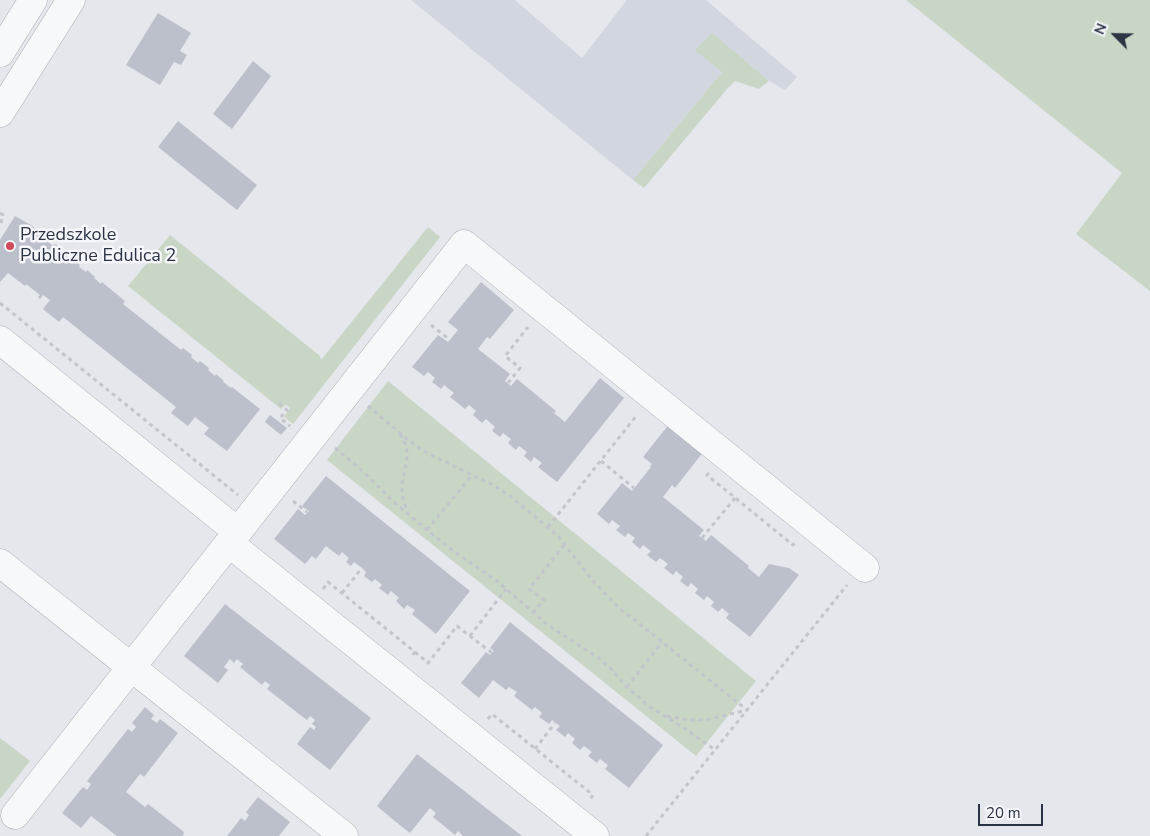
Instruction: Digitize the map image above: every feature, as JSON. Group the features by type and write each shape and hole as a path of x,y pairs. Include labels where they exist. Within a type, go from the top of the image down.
{"street":[{"path":"0,53 32,0"},
{"path":"0,113 70,0"},
{"path":"15,815 464,244 864,567"},
{"path":"0,340 595,836"},
{"path":"0,563 344,836"}],"path":[{"path":"0,213 3,215 0,226"},
{"path":"0,303 241,497"},
{"path":"429,324 450,340"},
{"path":"508,383 520,368 505,356 531,324"},
{"path":"279,403 287,410 280,418 294,429"},
{"path":"366,404 413,444 432,456 489,483 548,527 565,544 589,576 617,606 747,710"},
{"path":"548,527 640,412"},
{"path":"399,432 407,451 402,491 403,499 410,515"},
{"path":"332,446 427,530 506,589 533,613 600,659 627,687 650,707 715,750"},
{"path":"601,461 634,488"},
{"path":"427,530 472,475"},
{"path":"702,538 734,498"},
{"path":"291,499 307,512"},
{"path":"533,613 544,600 530,589 565,544"},
{"path":"646,836 864,567"},
{"path":"342,593 362,568"},
{"path":"470,636 506,589"},
{"path":"415,652 428,663 457,626 492,653"},
{"path":"627,687 662,642"},
{"path":"662,715 698,720 747,710"},
{"path":"535,748 555,723"}],"shaded area":[{"path":"411,0 515,0 582,58 627,0 706,0 797,77 785,90 769,81 712,34 722,72 633,180"}],"green space":[{"path":"906,0 1150,0 1150,291 1076,234 1122,173"},
{"path":"712,33 769,81 759,89 735,81 644,188 633,180 722,72 695,50"},
{"path":"428,227 440,237 293,424 284,417 290,408 286,405 281,409 128,286 170,235 320,356 321,360"},
{"path":"388,381 756,681 696,756 327,460"},
{"path":"0,738 30,761 0,799"}],"building":[{"path":"158,13 191,33 180,51 187,55 181,65 174,62 160,85 126,65"},
{"path":"253,61 271,76 232,129 213,114"},
{"path":"178,121 257,185 237,210 158,147"},
{"path":"15,216 31,225 47,238 46,240 53,246 55,244 64,251 62,253 80,265 79,267 86,272 87,270 101,284 102,282 125,301 123,304 181,350 183,348 192,355 191,357 198,363 200,361 215,376 216,374 223,382 260,409 227,451 204,434 209,428 195,417 188,426 171,413 176,407 63,317 59,322 43,309 50,300 43,295 40,299 38,297 40,295 8,273 0,282 0,240"},
{"path":"481,282 514,310 490,339 487,337 478,349 510,374 505,381 511,386 517,379 556,411 554,413 565,422 600,378 624,398 557,482 538,467 542,463 534,457 531,462 524,456 527,452 519,446 516,450 508,443 511,439 503,433 500,437 492,431 495,427 486,419 482,423 473,415 476,411 469,405 465,409 450,397 454,393 444,385 441,389 432,382 435,378 428,372 424,376 412,367 438,335 448,342 458,330 448,322"},
{"path":"270,415 287,428 281,435 265,422"},
{"path":"670,423 704,451 675,488 672,485 663,497 704,530 699,536 706,541 711,535 749,566 748,568 759,577 769,564 789,568 799,575 750,637 726,618 729,614 722,608 718,612 711,606 714,602 707,596 704,600 695,593 698,589 691,583 688,587 680,581 683,577 676,571 673,575 664,568 668,564 660,558 656,562 647,555 651,551 643,545 640,549 632,542 635,538 628,533 625,537 616,530 620,526 612,520 609,524 597,514 622,483 632,491 652,464 643,457"},
{"path":"326,476 470,591 436,634 412,614 415,610 407,605 404,609 396,601 399,598 391,591 388,595 379,588 382,585 375,579 372,582 364,576 366,572 362,568 354,562 351,566 346,562 349,558 342,552 339,556 326,546 316,559 312,556 305,564 274,539 298,509 305,515 309,511 302,506"},
{"path":"225,604 371,718 330,770 297,744 310,727 314,730 316,727 312,724 315,720 310,716 307,720 267,689 270,685 265,681 262,685 240,667 243,664 237,659 234,663 230,659 224,667 228,670 218,683 184,656"},
{"path":"510,622 663,745 629,788 605,769 608,765 600,759 597,763 588,756 592,752 584,746 580,750 572,743 575,739 568,733 565,737 556,730 560,726 552,720 549,724 539,717 542,713 535,707 532,710 514,696 517,692 509,687 506,690 493,680 479,698 461,683 486,652 490,655 494,651 490,648"},
{"path":"145,707 154,715 151,719 157,723 160,719 178,733 144,777 140,774 126,792 145,807 148,804 184,832 184,836 117,836 91,816 81,828 62,813 83,787 87,790 91,784 87,781 128,729 132,732 136,727 132,723"},
{"path":"417,754 522,836 462,836 458,831 455,835 433,817 436,813 430,808 410,833 377,806"},
{"path":"258,797 290,822 279,836 227,836 241,818 245,821 249,815 246,812"}],"place":[{"name":"Przedszkole Publiczne Edulica 2","path":"10,246"}]}
